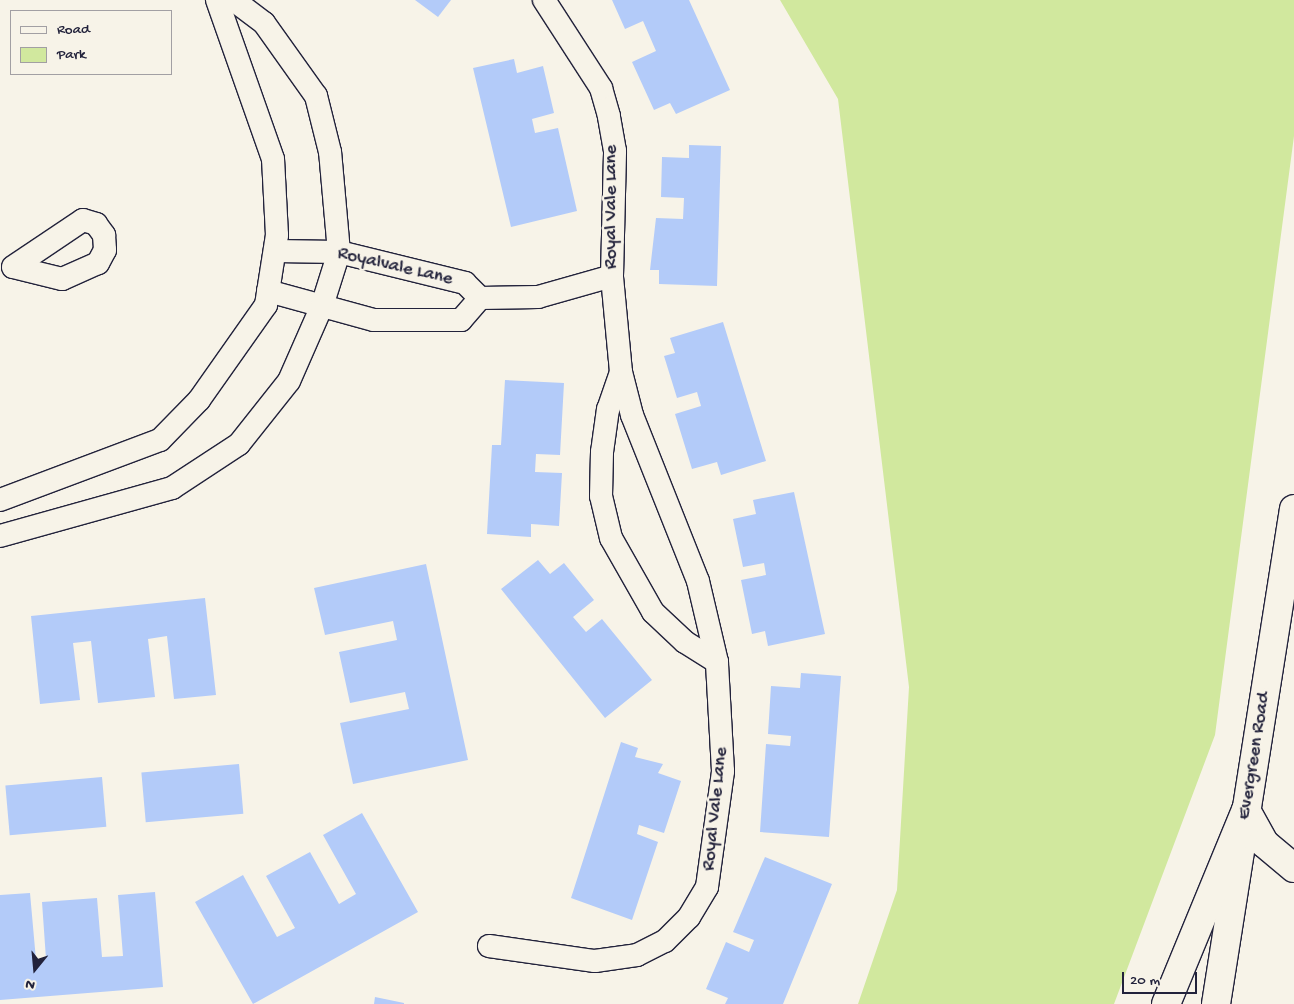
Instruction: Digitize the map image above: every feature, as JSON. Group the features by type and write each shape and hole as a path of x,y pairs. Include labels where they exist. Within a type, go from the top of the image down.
{"street":[{"path":"218,0 273,159 275,251 266,305 240,347 160,440 3,500 0,536 172,488 239,444 289,381 322,306 339,252 330,152 316,96 264,24 234,0"},
{"name":"Royal Vale Lane","path":"489,946 570,959 616,960 651,949 690,917 707,887 714,860 724,771 717,662 698,581 632,415 622,372 612,276 615,151 609,116 601,88 544,0"},
{"name":"Royalvale Lane","path":"268,292 374,320 461,320 480,298 464,283 339,252 275,251"},
{"path":"480,298 538,297 612,276"},
{"name":"Royal Vale Lane","path":"622,372 608,410 602,452 601,496 611,538 652,612 685,642 717,662"},
{"name":"Evergreen Road","path":"1216,1004 1294,512"},
{"path":"1246,810 1264,843 1294,868"},
{"path":"1166,1004 1246,810"}],"green space":[{"path":"780,0 1294,0 1294,136 1215,735 1114,1004 858,1004 897,890 909,687 838,99"}],"building":[{"path":"415,0 451,0 438,17"},
{"path":"612,0 689,0 730,90 676,114 670,103 654,110 632,62 656,51 643,21 625,29"},
{"path":"514,59 517,73 543,66 554,113 532,119 535,133 558,128 577,211 511,227 473,68"},
{"path":"689,145 721,146 717,286 659,284 659,270 650,270 656,218 683,219 684,198 661,197 662,157 689,158"},
{"path":"723,322 766,461 721,475 717,462 692,469 675,414 701,406 697,392 677,398 664,356 675,353 670,338"},
{"path":"505,380 564,383 560,455 536,454 535,472 562,473 559,526 531,524 531,537 487,534 492,445 501,445"},
{"path":"794,492 825,634 768,646 765,631 752,634 741,580 766,575 764,563 743,567 733,519 756,514 753,500"},
{"path":"538,560 550,574 564,563 594,600 573,617 586,632 602,619 652,680 605,718 501,589"},
{"path":"426,564 468,760 353,784 340,723 409,709 405,692 350,703 339,652 397,640 393,621 325,635 314,588"},
{"path":"205,598 216,695 174,699 167,636 148,639 155,697 98,703 91,641 73,643 80,700 40,704 31,616"},
{"path":"801,673 841,676 829,837 760,832 766,744 790,746 791,736 768,734 771,686 800,688"},
{"path":"621,742 638,748 635,757 663,764 658,773 681,781 664,833 639,825 637,834 658,842 632,920 571,898"},
{"path":"239,764 243,814 146,822 141,773"},
{"path":"102,777 106,827 10,835 5,785"},
{"path":"362,813 418,912 253,1004 195,902 243,875 277,937 295,928 266,876 310,852 339,904 356,894 323,835"},
{"path":"765,857 832,884 783,1004 725,1004 728,998 706,989 726,942 749,952 754,940 733,932"},
{"path":"155,892 163,987 0,1000 0,895 30,893 36,960 46,959 42,902 97,898 102,957 123,956 118,895"},
{"path":"375,997 404,1003 404,1004 374,1004"}]}
